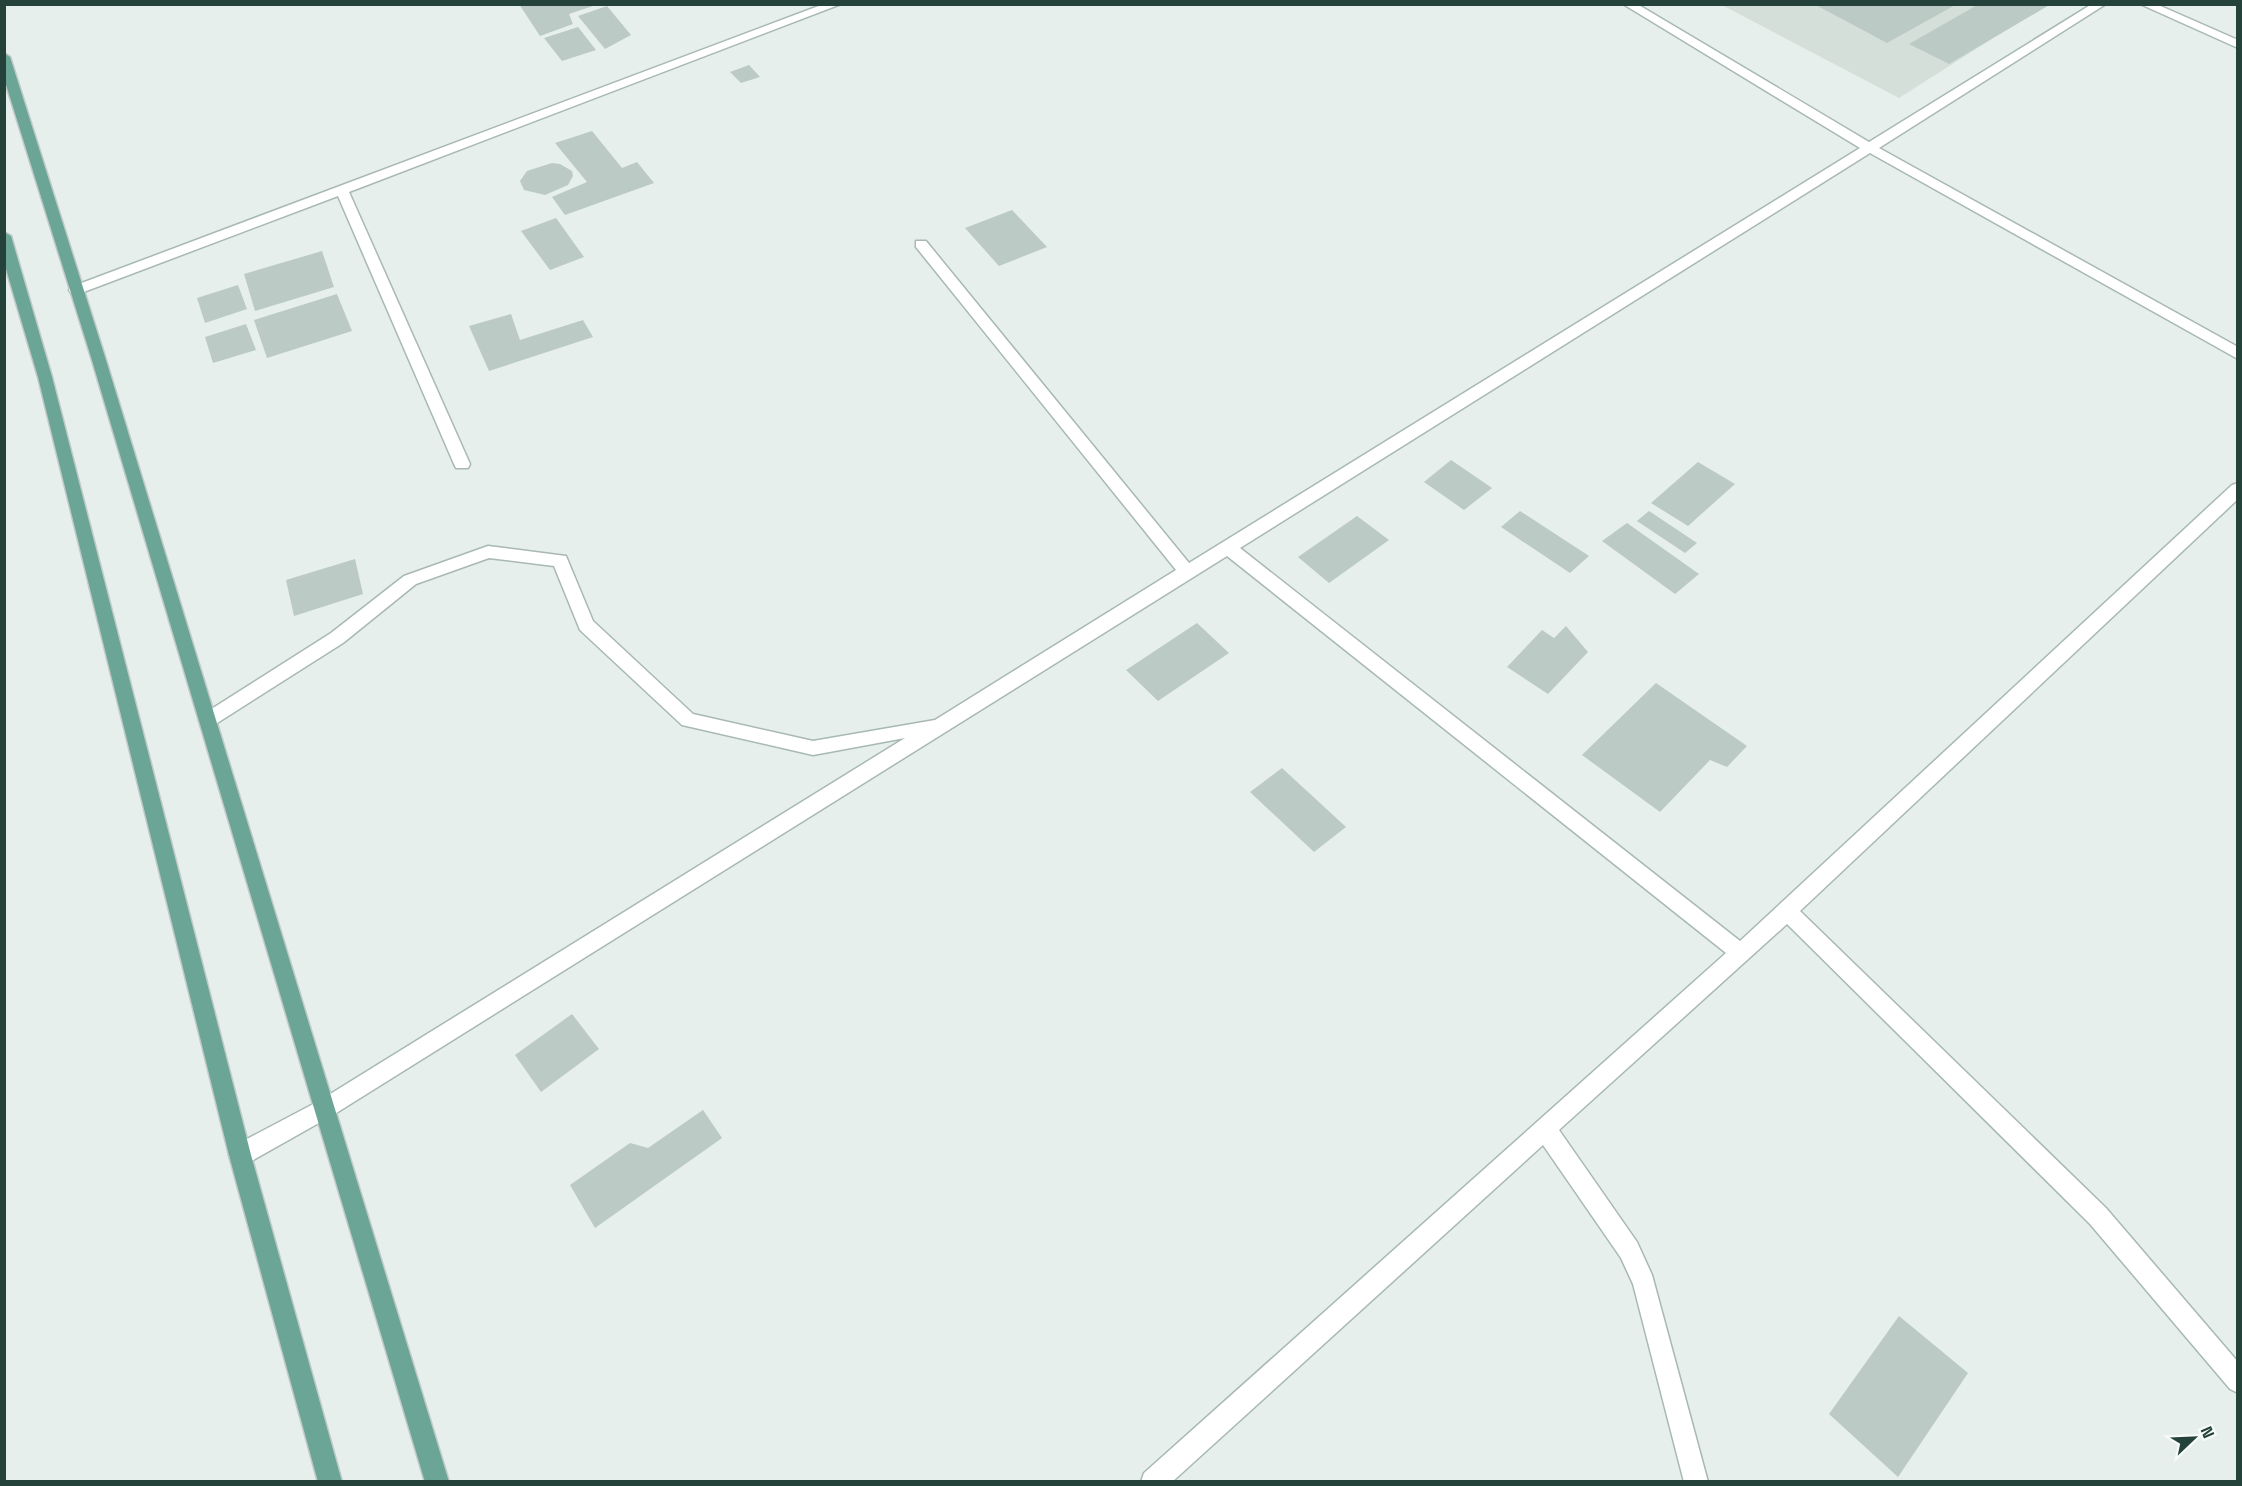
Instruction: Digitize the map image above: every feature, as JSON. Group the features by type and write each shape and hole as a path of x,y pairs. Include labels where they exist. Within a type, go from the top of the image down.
{"main road":[{"path":"4,57 10,93 76,290 326,1108 437,1482"},
{"path":"4,236 45,377 240,1155 330,1482"}],"street":[{"path":"76,290 836,4"},
{"path":"1628,4 1870,148 2238,354"},
{"path":"240,1155 326,1108 2101,4"},
{"path":"2145,4 2238,45"},
{"path":"342,190 462,464"},
{"path":"921,244 1187,572"},
{"path":"1153,1482 1787,911 2238,489"},
{"path":"1227,547 1741,953"},
{"path":"208,720 337,638 411,580 488,552 560,560 586,625 688,720 813,748 943,724"},
{"path":"1787,911 2098,1216 2238,1381"},
{"path":"1545,1129 1629,1250 1644,1283 1696,1482"}],"shaded area":[{"path":"1722,5 2045,5 1899,98"}],"building":[{"path":"519,4 596,5 569,14 573,24 540,36"},
{"path":"1814,4 1957,4 1887,43"},
{"path":"1979,4 2051,4 1949,64 1909,44"},
{"path":"607,6 631,35 605,49 578,16"},
{"path":"578,27 596,50 562,61 544,38"},
{"path":"749,65 760,77 741,83 730,72"},
{"path":"592,131 622,168 637,162 654,183 565,215 552,197 587,182 555,143"},
{"path":"552,163 560,164 572,171 573,176 568,185 545,195 524,190 520,181 527,171"},
{"path":"1012,210 1047,247 999,266 965,228"},
{"path":"556,218 584,257 550,270 521,231"},
{"path":"322,251 334,287 255,311 244,274"},
{"path":"238,285 247,309 205,323 197,298"},
{"path":"337,294 352,331 267,358 254,320"},
{"path":"511,314 520,340 583,320 593,337 489,371 469,326"},
{"path":"246,324 256,350 213,363 205,337"},
{"path":"1451,460 1492,488 1464,510 1424,482"},
{"path":"1698,462 1735,484 1688,526 1651,503"},
{"path":"1520,511 1589,556 1570,573 1501,527"},
{"path":"1649,511 1697,543 1685,553 1637,521"},
{"path":"1357,516 1389,540 1329,583 1298,557"},
{"path":"1627,523 1699,574 1675,594 1602,541"},
{"path":"355,559 363,594 294,616 286,580"},
{"path":"1197,623 1229,653 1158,701 1126,670"},
{"path":"1566,626 1588,652 1548,694 1507,667 1542,630 1554,638"},
{"path":"1656,683 1747,746 1727,767 1710,760 1660,812 1582,755"},
{"path":"1282,768 1346,827 1314,852 1250,792"},
{"path":"572,1014 599,1049 541,1092 515,1055"},
{"path":"703,1110 722,1138 595,1228 570,1185 630,1143 648,1148"},
{"path":"1899,1316 1968,1373 1898,1477 1829,1414"}]}
